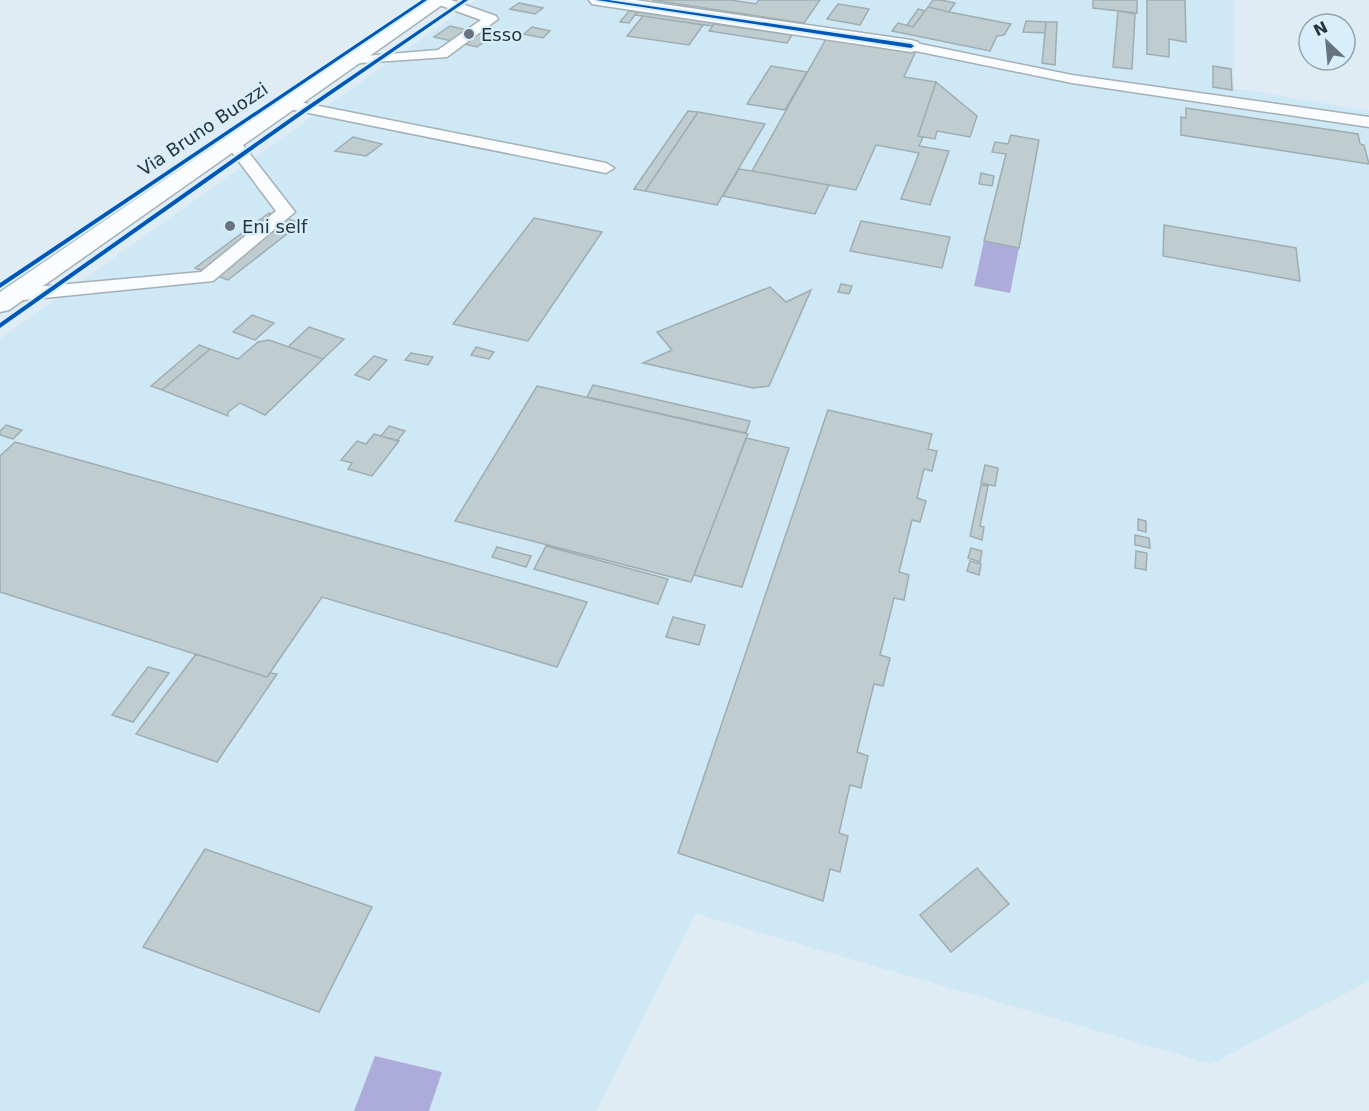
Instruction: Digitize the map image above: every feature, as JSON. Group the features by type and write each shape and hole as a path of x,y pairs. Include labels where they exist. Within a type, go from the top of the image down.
{"main road":[{"name":"Via Bruno Buozzi","path":"7,300 440,0"},
{"path":"598,0 911,46"}],"lane":[{"path":"352,61 442,54 491,19 440,0"},
{"path":"911,46 1072,79 1369,122"},
{"path":"289,105 606,168"},
{"path":"7,300 206,277 286,212 233,143"}],"shaded area":[{"path":"476,0 1234,0 1234,88 1369,111 1369,981 1211,1064 696,914 596,1111 0,1111 0,339"}],"water":[{"path":"984,241 1019,248 1010,293 974,286"},
{"path":"375,1056 442,1072 429,1111 354,1111"}],"building":[{"path":"652,0 731,0 756,4 759,0 820,0 804,23"},
{"path":"933,0 955,3 949,12 928,7"},
{"path":"1093,0 1137,0 1137,13 1093,8"},
{"path":"1147,0 1185,0 1186,42 1169,39 1169,57 1147,54"},
{"path":"519,3 543,8 535,14 510,9"},
{"path":"838,4 869,9 860,25 827,19"},
{"path":"928,7 1011,24 1004,35 997,36 990,51 892,31 898,23 913,27"},
{"path":"918,9 925,11 913,27 907,25"},
{"path":"629,11 637,12 629,23 620,22"},
{"path":"1118,11 1135,14 1132,69 1113,67"},
{"path":"637,12 715,23 712,26 635,15"},
{"path":"643,16 703,25 689,45 627,36"},
{"path":"1026,21 1046,22 1045,33 1023,32"},
{"path":"1046,22 1057,22 1055,65 1042,63"},
{"path":"714,24 792,35 787,43 709,31"},
{"path":"450,26 492,36 477,47 434,37"},
{"path":"532,27 550,31 543,38 524,34"},
{"path":"826,39 915,53 904,77 936,82 918,136 923,137 919,146 949,151 930,205 901,199 919,153 876,145 856,190 752,171"},
{"path":"771,66 807,72 785,110 747,104"},
{"path":"1213,66 1231,69 1232,90 1213,87"},
{"path":"936,82 977,116 970,137 937,131 935,139 918,136"},
{"path":"1186,108 1358,134 1360,144 1364,145 1369,164 1181,135 1181,117 1186,118"},
{"path":"688,111 698,112 645,191 634,189"},
{"path":"698,112 765,124 717,205 645,191"},
{"path":"1011,135 1039,140 1019,248 984,241 1006,154 992,152 995,142 1008,144"},
{"path":"353,137 382,144 366,156 335,151"},
{"path":"739,169 829,185 815,214 723,196"},
{"path":"981,173 994,176 992,186 979,184"},
{"path":"269,213 301,223 228,280 195,268"},
{"path":"534,218 602,232 528,341 453,324"},
{"path":"861,221 950,237 942,268 850,251"},
{"path":"1164,225 1296,248 1300,281 1163,256"},
{"path":"841,284 852,286 849,294 838,292"},
{"path":"770,287 786,302 811,290 769,386 753,388 643,363 672,350 657,332"},
{"path":"252,315 274,323 255,340 233,332"},
{"path":"309,327 344,339 323,359 288,347"},
{"path":"269,340 323,359 265,415 240,403 228,412 228,416 162,390 210,349 238,359 258,342"},
{"path":"199,345 210,349 162,390 151,386"},
{"path":"476,347 494,352 489,359 471,355"},
{"path":"411,353 433,357 428,365 405,360"},
{"path":"374,356 387,360 369,380 355,375"},
{"path":"593,385 750,421 746,433 587,397"},
{"path":"537,386 748,434 691,582 455,521"},
{"path":"828,410 932,434 928,449 937,451 932,471 924,469 917,498 926,501 920,522 912,520 899,572 909,575 904,600 894,598 880,655 890,658 883,686 874,684 857,752 868,756 861,788 850,785 839,833 848,836 840,872 830,869 823,901 678,853"},
{"path":"6,425 22,430 13,439 0,435 0,431"},
{"path":"389,426 405,431 397,441 381,436"},
{"path":"374,434 399,441 372,476 348,469 352,463 341,460 357,441 366,444"},
{"path":"746,438 789,448 742,587 694,575"},
{"path":"15,442 587,602 557,667 322,597 267,677 0,592 0,456"},
{"path":"985,465 998,468 995,486 981,483"},
{"path":"981,485 988,486 980,526 984,527 982,540 970,536"},
{"path":"1138,519 1146,521 1146,532 1138,530"},
{"path":"1135,535 1149,538 1150,548 1135,545"},
{"path":"546,546 668,579 658,604 534,569"},
{"path":"497,547 531,556 526,567 492,557"},
{"path":"971,548 982,551 980,562 968,558"},
{"path":"1136,551 1147,553 1146,570 1135,568"},
{"path":"970,561 981,564 979,575 967,571"},
{"path":"673,617 705,625 699,645 666,637"},
{"path":"196,654 267,677 270,673 277,674 217,762 136,734"},
{"path":"148,667 169,673 133,722 112,715"},
{"path":"205,849 372,907 319,1012 143,947"},
{"path":"977,868 1009,904 951,952 920,915"}],"cycle path":[{"path":"0,286 425,0"},
{"path":"0,326 308,108 466,0"},
{"path":"598,0 911,46"}],"place":[{"name":"Esso","path":"469,34"},
{"name":"Eni self","path":"230,226"}]}
